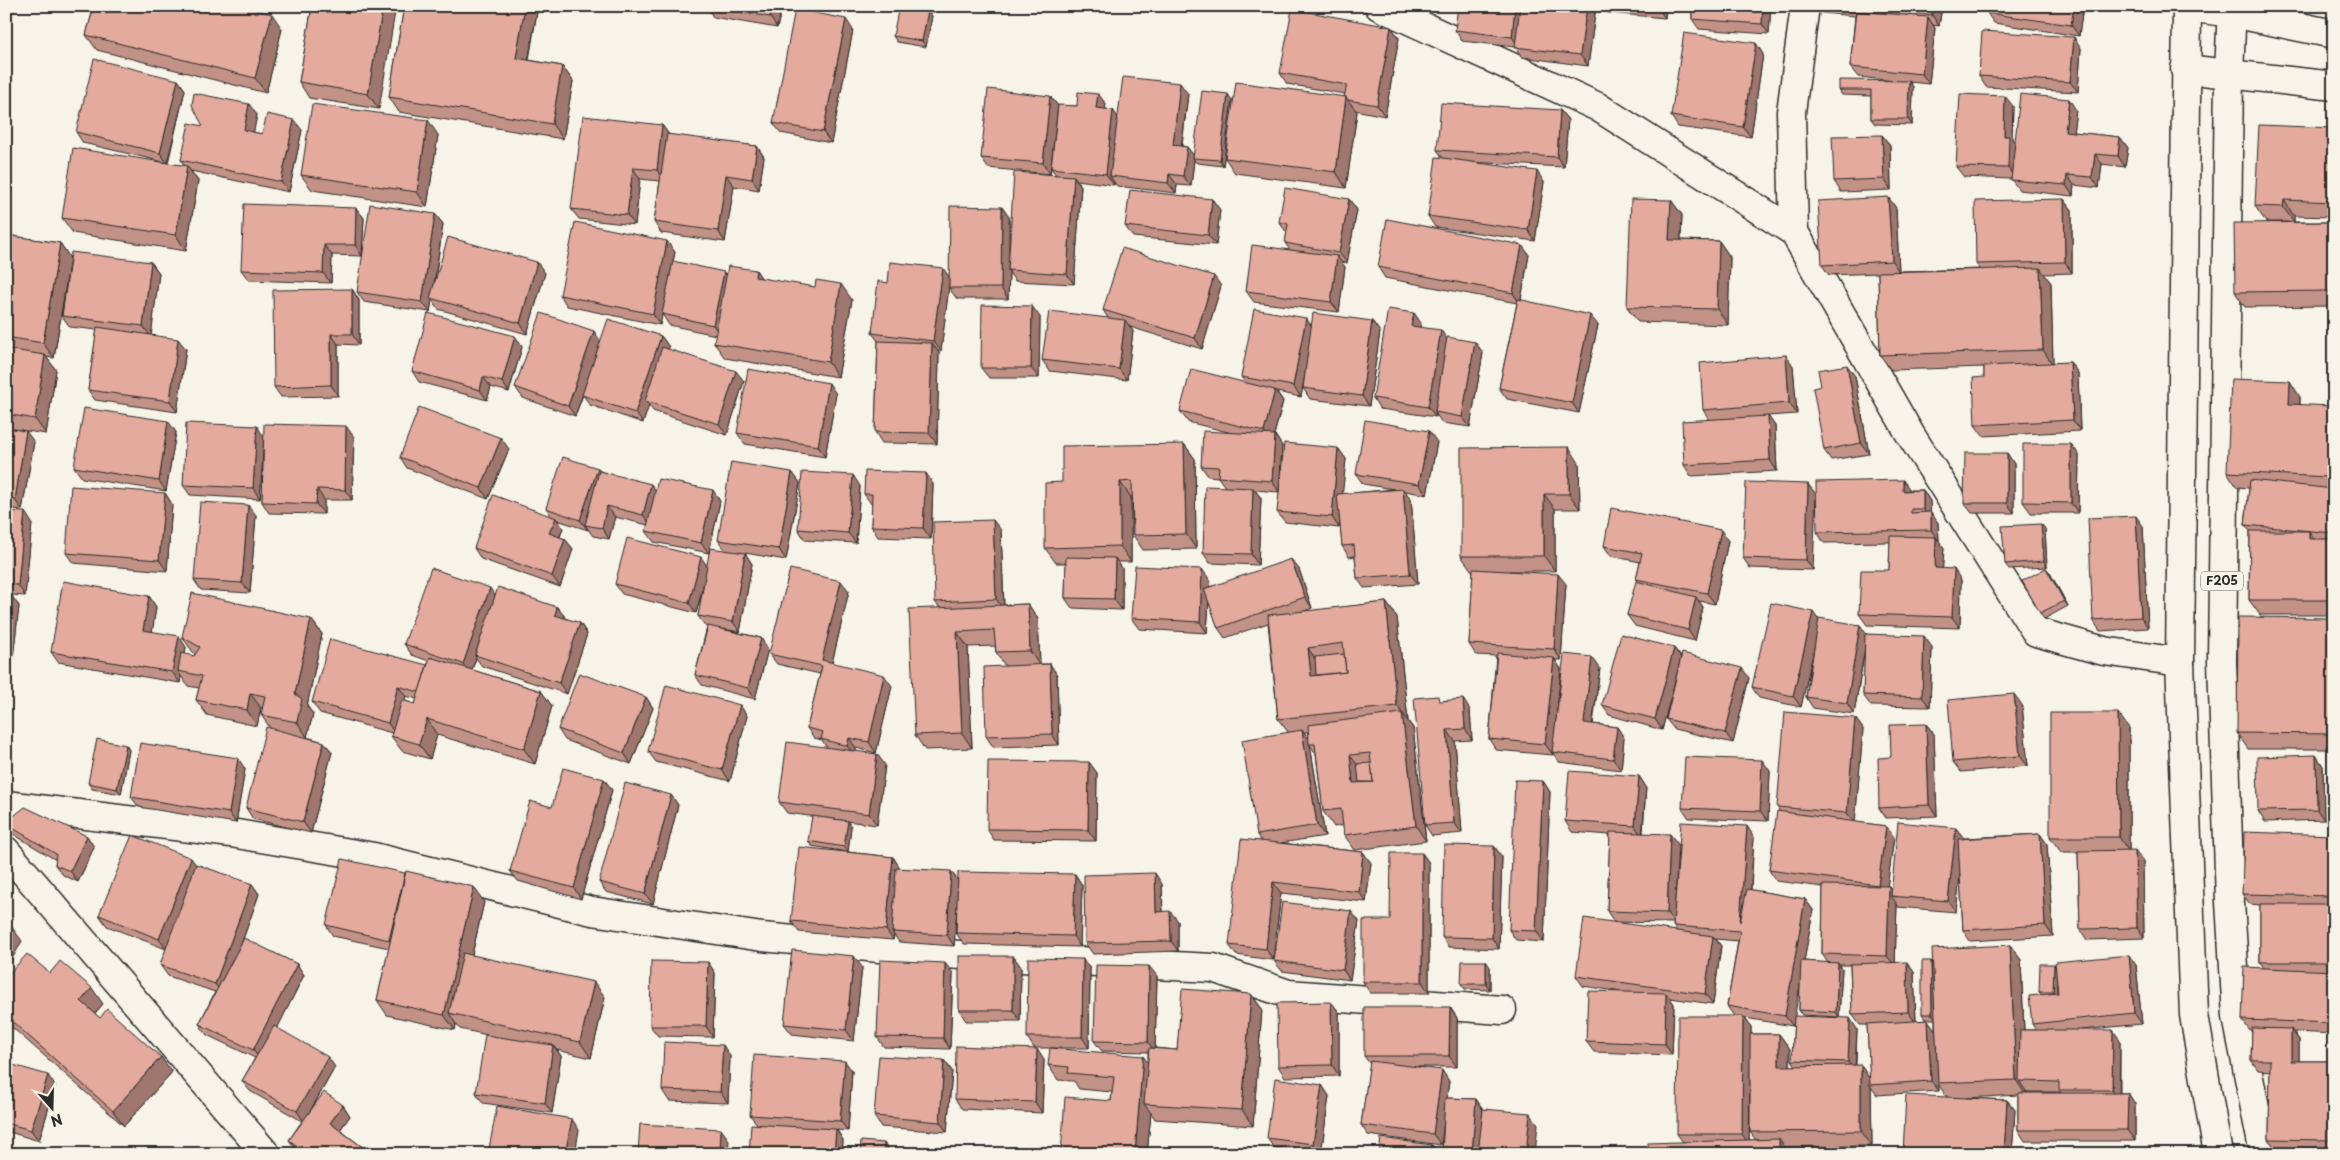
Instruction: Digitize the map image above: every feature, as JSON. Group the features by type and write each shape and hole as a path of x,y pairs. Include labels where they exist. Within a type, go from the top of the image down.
{"street":[{"path":"1379,6 1598,107 1794,232 1910,434 2036,632 2104,651 2180,662"},
{"path":"1794,232 1791,112 1805,6"},
{"path":"2187,7 2232,10 2334,34"},
{"name":"F205","path":"2187,7 2180,662 2194,1015 2218,1154"},
{"name":"F205","path":"2232,10 2229,74 2222,671 2230,902 2237,1017 2264,1154"},
{"path":"2185,69 2334,86"},
{"path":"6,805 232,833 365,856 592,911 762,937 944,954 1213,968 1288,994 1502,1010"},
{"path":"6,851 266,1154"}],"building":[{"path":"94,6 241,6 272,14 255,78 86,35"},
{"path":"312,6 383,6 368,94 299,82"},
{"path":"404,6 525,6 516,58 562,66 552,124 389,97"},
{"path":"707,6 772,6 770,17"},
{"path":"899,6 928,11 922,41 893,36"},
{"path":"1458,6 1515,6 1512,37 1455,30"},
{"path":"1520,6 1587,6 1580,55 1515,47"},
{"path":"1692,6 1763,6 1762,24 1692,19"},
{"path":"1852,6 1933,6 1932,15"},
{"path":"1988,6 2074,6 2071,25 1987,13"},
{"path":"795,9 846,19 823,132 773,123"},
{"path":"1292,9 1391,27 1377,105 1348,100 1344,97 1347,85 1280,73"},
{"path":"1856,11 1928,17 1922,74 1850,67"},
{"path":"1982,31 2074,37 2070,82 1979,76"},
{"path":"1684,33 1756,43 1743,127 1671,116"},
{"path":"94,59 178,80 160,153 76,132"},
{"path":"1123,77 1180,83 1173,145 1187,147 1183,176 1169,174 1168,183 1110,176"},
{"path":"1839,80 1909,81 1908,119 1871,119 1871,90 1839,90"},
{"path":"1236,82 1346,97 1336,172 1225,158"},
{"path":"988,89 1050,96 1043,163 981,158"},
{"path":"1202,91 1228,94 1220,160 1193,158"},
{"path":"1078,92 1098,94 1096,108 1113,110 1106,174 1051,168 1058,105 1077,106"},
{"path":"194,93 249,104 244,130 262,134 267,114 294,120 281,182 181,160 189,123 203,126 192,105"},
{"path":"1960,94 2005,96 2004,136 2009,136 2008,168 1956,167"},
{"path":"2020,94 2069,99 2065,131 2120,137 2118,156 2095,154 2092,177 2067,175 2066,185 2011,180"},
{"path":"1441,103 1560,110 1557,157 1437,150"},
{"path":"312,104 428,120 417,192 301,175"},
{"path":"583,116 662,125 657,170 633,168 627,215 571,209"},
{"path":"2259,125 2334,128 2334,202 2284,200 2283,207 2255,206"},
{"path":"667,134 757,146 752,179 726,175 718,231 654,222"},
{"path":"1882,135 1884,179 1834,181 1832,136"},
{"path":"73,148 187,166 176,235 62,218"},
{"path":"1436,157 1537,171 1528,230 1428,216"},
{"path":"1014,172 1074,176 1067,274 1008,270"},
{"path":"1285,188 1349,199 1339,253 1285,243 1288,224 1279,222"},
{"path":"1130,190 1212,199 1208,235 1125,226"},
{"path":"1888,197 1892,261 1822,265 1818,201"},
{"path":"1631,199 1671,200 1669,240 1719,241 1717,309 1627,307"},
{"path":"2064,199 2065,262 1976,264 1975,201"},
{"path":"244,204 356,208 355,245 324,245 323,273 241,270"},
{"path":"370,204 435,214 422,302 357,292"},
{"path":"950,206 1002,207 1001,288 949,288"},
{"path":"1387,219 1522,245 1513,293 1378,267"},
{"path":"575,222 667,241 653,314 560,295"},
{"path":"2334,222 2334,291 2235,292 2234,223"},
{"path":"6,235 60,243 43,343 6,337"},
{"path":"448,237 537,262 520,323 430,298"},
{"path":"1252,245 1337,256 1331,302 1246,291"},
{"path":"1122,248 1214,276 1195,338 1103,310"},
{"path":"71,252 151,262 143,326 62,316"},
{"path":"673,261 724,272 713,325 662,314"},
{"path":"890,262 943,268 933,341 872,333 878,281 888,283"},
{"path":"728,266 756,270 755,277 815,287 816,280 841,284 828,362 714,343"},
{"path":"2040,268 2043,350 1880,355 1878,272"},
{"path":"352,289 352,334 331,334 331,385 274,387 273,290"},
{"path":"1518,299 1590,315 1572,403 1499,388"},
{"path":"982,305 1032,306 1031,368 981,368"},
{"path":"1254,309 1306,318 1293,386 1241,377"},
{"path":"1388,309 1414,313 1411,326 1441,330 1428,407 1373,398"},
{"path":"1049,311 1125,320 1119,369 1042,360"},
{"path":"428,313 515,336 502,382 483,377 480,390 412,371"},
{"path":"541,313 594,331 568,406 515,387"},
{"path":"1313,313 1372,321 1362,396 1303,388"},
{"path":"608,319 661,336 635,413 582,395"},
{"path":"97,327 178,339 170,401 88,390"},
{"path":"1447,337 1475,342 1462,417 1435,412"},
{"path":"878,341 932,343 929,433 875,432"},
{"path":"662,347 736,371 719,424 645,401"},
{"path":"6,349 45,355 35,419 6,414"},
{"path":"1786,355 1789,403 1703,410 1700,363"},
{"path":"2070,362 2073,420 1975,425 1973,378 1984,377 1984,366"},
{"path":"1847,365 1861,443 1824,450 1813,388 1821,386 1818,370"},
{"path":"748,369 829,383 818,446 737,433"},
{"path":"1191,369 1275,390 1264,432 1180,411"},
{"path":"2231,379 2290,381 2289,404 2332,406 2328,477 2227,472"},
{"path":"419,407 501,438 481,488 400,457"},
{"path":"84,408 168,421 159,481 74,467"},
{"path":"1768,416 1770,460 1684,465 1682,421"},
{"path":"1365,420 1429,431 1419,484 1356,474"},
{"path":"186,423 257,426 253,488 183,485"},
{"path":"264,424 346,426 345,490 317,489 316,504 262,502"},
{"path":"6,428 26,431 15,500 6,498"},
{"path":"1203,431 1275,435 1272,481 1218,477 1219,467 1201,466"},
{"path":"1284,443 1338,448 1332,517 1277,512"},
{"path":"1184,444 1186,534 1133,535 1132,481 1120,482 1120,546 1045,548 1045,483 1062,482 1062,446"},
{"path":"2023,444 2071,444 2071,503 2023,502"},
{"path":"1569,447 1569,494 1544,494 1544,556 1461,556 1461,448"},
{"path":"1965,453 2007,453 2007,503 1964,503"},
{"path":"563,457 598,468 580,520 546,508"},
{"path":"731,462 792,472 779,549 718,540"},
{"path":"599,471 651,484 643,515 607,506 602,528 585,525"},
{"path":"865,471 926,473 923,528 871,526 872,494 864,494"},
{"path":"802,472 853,475 848,533 798,529"},
{"path":"658,479 713,490 701,543 646,531"},
{"path":"1903,480 1903,491 1923,490 1923,509 1911,509 1911,513 1931,512 1931,530 1817,532 1816,482"},
{"path":"2250,480 2334,489 2334,533 2245,525"},
{"path":"1746,482 1808,484 1806,560 1743,558"},
{"path":"71,486 165,493 159,560 66,553"},
{"path":"1205,486 1253,488 1251,554 1203,553"},
{"path":"1403,489 1410,574 1357,578 1354,545 1342,546 1337,494"},
{"path":"493,495 556,518 549,533 565,539 552,576 474,548"},
{"path":"200,502 248,505 242,583 194,580"},
{"path":"1611,508 1721,530 1707,593 1636,579 1642,553 1604,546"},
{"path":"6,511 25,512 18,585 6,584"},
{"path":"2136,516 2141,617 2093,620 2088,518"},
{"path":"993,520 996,599 935,602 933,522"},
{"path":"2041,524 2044,561 2005,564 2002,526"},
{"path":"2250,531 2309,531 2309,539 2334,539 2334,600 2249,600"},
{"path":"1890,536 1936,537 1935,568 1954,569 1952,617 1859,614 1861,570 1889,570"},
{"path":"627,538 701,557 689,603 615,584"},
{"path":"710,548 745,553 733,622 698,616"},
{"path":"1066,557 1115,558 1114,599 1065,598"},
{"path":"1291,559 1305,597 1218,628 1204,589"},
{"path":"1135,566 1202,569 1200,622 1131,618"},
{"path":"431,568 490,588 463,664 404,644"},
{"path":"2046,568 2064,601 2040,613 2022,581"},
{"path":"790,569 841,581 822,660 884,675 869,742 849,738 847,746 821,739 823,732 807,728 822,666 769,654"},
{"path":"1473,569 1558,574 1554,649 1469,644"},
{"path":"63,581 149,596 143,630 179,636 172,672 51,652"},
{"path":"1636,581 1696,597 1688,630 1627,615"},
{"path":"498,587 557,607 555,615 580,623 559,683 475,655"},
{"path":"6,590 8,591 6,606"},
{"path":"192,593 311,619 295,694 302,699 297,722 261,715 265,696 250,693 247,710 196,700 202,676 178,671 181,653 194,656 200,647 182,637"},
{"path":"1386,602 1397,706 1278,719 1268,615","holes":["1343,643 1346,672 1311,676 1308,648"]},
{"path":"1771,603 1813,612 1793,696 1752,687"},
{"path":"1028,604 1030,651 996,652 994,630 957,632 962,733 915,735 909,609"},
{"path":"2238,617 2334,618 2334,734 2237,733"},
{"path":"1819,618 1860,625 1847,703 1806,697"},
{"path":"708,626 761,638 748,688 695,675"},
{"path":"1621,634 1674,648 1655,719 1602,705"},
{"path":"1865,634 1924,636 1922,697 1863,695"},
{"path":"330,639 427,665 419,692 398,686 388,723 312,702"},
{"path":"1497,653 1554,658 1545,744 1489,739"},
{"path":"1682,653 1742,668 1725,733 1666,719"},
{"path":"1344,654 1346,672 1316,675 1315,657"},
{"path":"1564,654 1592,657 1584,723 1617,727 1613,759 1552,752"},
{"path":"430,657 541,691 524,749 427,719 419,744 391,736 402,700 415,704"},
{"path":"1050,664 1052,734 986,736 984,667"},
{"path":"579,673 646,697 624,753 558,729"},
{"path":"666,685 740,705 722,770 648,751"},
{"path":"2014,694 2020,756 1953,762 1948,700"},
{"path":"1438,696 1439,701 1463,699 1465,729 1447,730 1454,823 1425,825 1414,698"},
{"path":"1785,712 1855,718 1847,813 1777,807"},
{"path":"1402,713 1416,826 1344,835 1341,809 1323,811 1315,744 1309,744 1308,725","holes":["1370,753 1373,782 1353,783 1350,755"]},
{"path":"2050,713 2118,713 2119,837 2050,837"},
{"path":"1926,724 1929,805 1879,808 1878,758 1891,757 1890,725"},
{"path":"266,727 324,742 303,822 246,808"},
{"path":"1302,730 1317,825 1257,835 1242,740"},
{"path":"97,739 126,745 117,789 88,783"},
{"path":"787,742 877,754 869,814 779,802"},
{"path":"140,743 238,758 229,813 131,797"},
{"path":"2316,755 2317,810 2258,811 2257,757"},
{"path":"1685,757 1762,760 1760,811 1682,808"},
{"path":"988,761 1089,762 1088,830 987,829"},
{"path":"1371,763 1373,782 1359,782 1357,764"},
{"path":"563,768 604,779 574,888 510,871 530,801 552,807"},
{"path":"1569,771 1639,776 1635,826 1565,821"},
{"path":"1515,780 1543,781 1536,931 1509,930"},
{"path":"625,783 671,795 645,894 599,882"},
{"path":"25,807 87,836 70,871 55,865 56,854 6,824"},
{"path":"1777,811 1886,826 1878,885 1769,870"},
{"path":"812,816 848,821 844,847 808,841"},
{"path":"1681,822 1747,826 1740,922 1747,889 1805,899 1785,1016 1727,1006 1740,931 1673,926"},
{"path":"1898,822 1956,828 1948,901 1891,896"},
{"path":"1610,832 1670,834 1667,913 1607,911"},
{"path":"2244,832 2334,835 2334,896 2242,894"},
{"path":"2040,834 2045,925 1963,930 1958,839"},
{"path":"132,835 191,858 159,939 99,915"},
{"path":"1241,839 1363,852 1359,892 1273,882 1266,949 1229,945"},
{"path":"1444,845 1494,846 1492,938 1442,937"},
{"path":"799,847 893,857 886,930 791,921"},
{"path":"2135,850 2137,928 2080,929 2078,851"},
{"path":"1391,853 1422,853 1422,982 1363,982 1363,920 1390,920"},
{"path":"342,859 405,873 389,940 326,925"},
{"path":"196,864 252,884 215,984 160,965"},
{"path":"896,868 951,871 947,935 892,932"},
{"path":"406,871 474,887 444,1015 377,1000"},
{"path":"958,872 1075,874 1073,936 956,933"},
{"path":"1155,873 1156,912 1170,911 1171,941 1085,943 1084,875"},
{"path":"1823,885 1889,886 1887,956 1822,954"},
{"path":"1282,902 1351,911 1343,970 1274,961"},
{"path":"2260,904 2329,904 2328,962 2260,962"},
{"path":"1584,918 1713,936 1705,994 1576,976"},
{"path":"6,923 11,926 6,936"},
{"path":"244,938 297,964 253,1050 199,1024"},
{"path":"2010,945 2016,1080 1938,1083 1932,949"},
{"path":"792,950 854,956 846,1030 784,1024"},
{"path":"463,953 594,982 580,1042 449,1013"},
{"path":"27,954 50,973 60,961 92,988 81,1001 100,1018 107,1009 161,1057 113,1111 6,1016 6,977"},
{"path":"2129,955 2134,1013 2032,1024 2029,996 2058,993 2055,962"},
{"path":"959,956 1013,956 1013,1010 959,1010"},
{"path":"1028,958 1083,959 1082,1037 1027,1037"},
{"path":"880,960 945,963 943,1038 877,1037"},
{"path":"651,961 708,962 706,1026 650,1026"},
{"path":"1462,961 1486,961 1486,984 1461,984"},
{"path":"1801,961 1838,963 1836,1012 1799,1010"},
{"path":"1922,961 1931,961 1932,1014 1922,1014"},
{"path":"1907,962 1908,1012 1852,1014 1850,964"},
{"path":"2040,964 2054,964 2053,992 2039,992"},
{"path":"1096,965 1149,966 1148,1042 1094,1041"},
{"path":"2244,967 2334,971 2334,1023 2242,1020"},
{"path":"1182,989 1251,994 1242,1110 1144,1104 1149,1048 1177,1050"},
{"path":"1588,991 1666,993 1665,1044 1586,1041"},
{"path":"1331,1002 1332,1065 1278,1066 1277,1003"},
{"path":"1364,1007 1450,1007 1449,1056 1364,1056"},
{"path":"1678,1016 1743,1016 1742,1134 1677,1134"},
{"path":"1794,1016 1850,1018 1848,1062 1792,1060"},
{"path":"1928,1020 1931,1081 1870,1085 1867,1024"},
{"path":"274,1026 328,1057 297,1111 242,1081"},
{"path":"2252,1028 2291,1029 2291,1061 2329,1061 2329,1140 2269,1139 2270,1060 2251,1060"},
{"path":"2020,1030 2113,1030 2112,1090 2059,1090 2059,1082 2019,1081"},
{"path":"1750,1034 1779,1034 1779,1066 1861,1065 1861,1131 1750,1132"},
{"path":"485,1035 553,1045 545,1103 476,1093"},
{"path":"664,1042 723,1045 720,1092 662,1090"},
{"path":"2334,1044 2334,1066 2331,1045"},
{"path":"956,1046 1037,1049 1035,1102 955,1099"},
{"path":"1050,1048 1143,1056 1135,1154 1061,1154 1065,1097 1111,1101 1114,1077 1068,1073 1069,1067 1048,1065"},
{"path":"754,1055 845,1061 840,1121 750,1115"},
{"path":"879,1056 944,1060 940,1122 874,1116"},
{"path":"1370,1061 1442,1070 1433,1134 1361,1125"},
{"path":"6,1063 48,1075 31,1130 6,1123"},
{"path":"1275,1078 1322,1085 1313,1144 1267,1138"},
{"path":"324,1092 343,1105 330,1123 372,1154 308,1154 289,1140"},
{"path":"2018,1093 2128,1093 2127,1130 2018,1130"},
{"path":"1906,1095 2007,1100 2004,1154 1903,1154"},
{"path":"1445,1098 1476,1099 1472,1154 1442,1154"},
{"path":"497,1106 572,1119 565,1154 488,1154"},
{"path":"1483,1109 1530,1113 1526,1154 1478,1154"},
{"path":"640,1124 721,1129 720,1154 638,1154"},
{"path":"751,1124 836,1129 834,1154 749,1154"},
{"path":"1381,1138 1432,1145 1431,1154 1379,1154"},
{"path":"1779,1139 1779,1154 1648,1154 1648,1143"},
{"path":"861,1141 884,1143 883,1154 860,1154"},
{"path":"1282,1150 1317,1154 1282,1154"}]}
